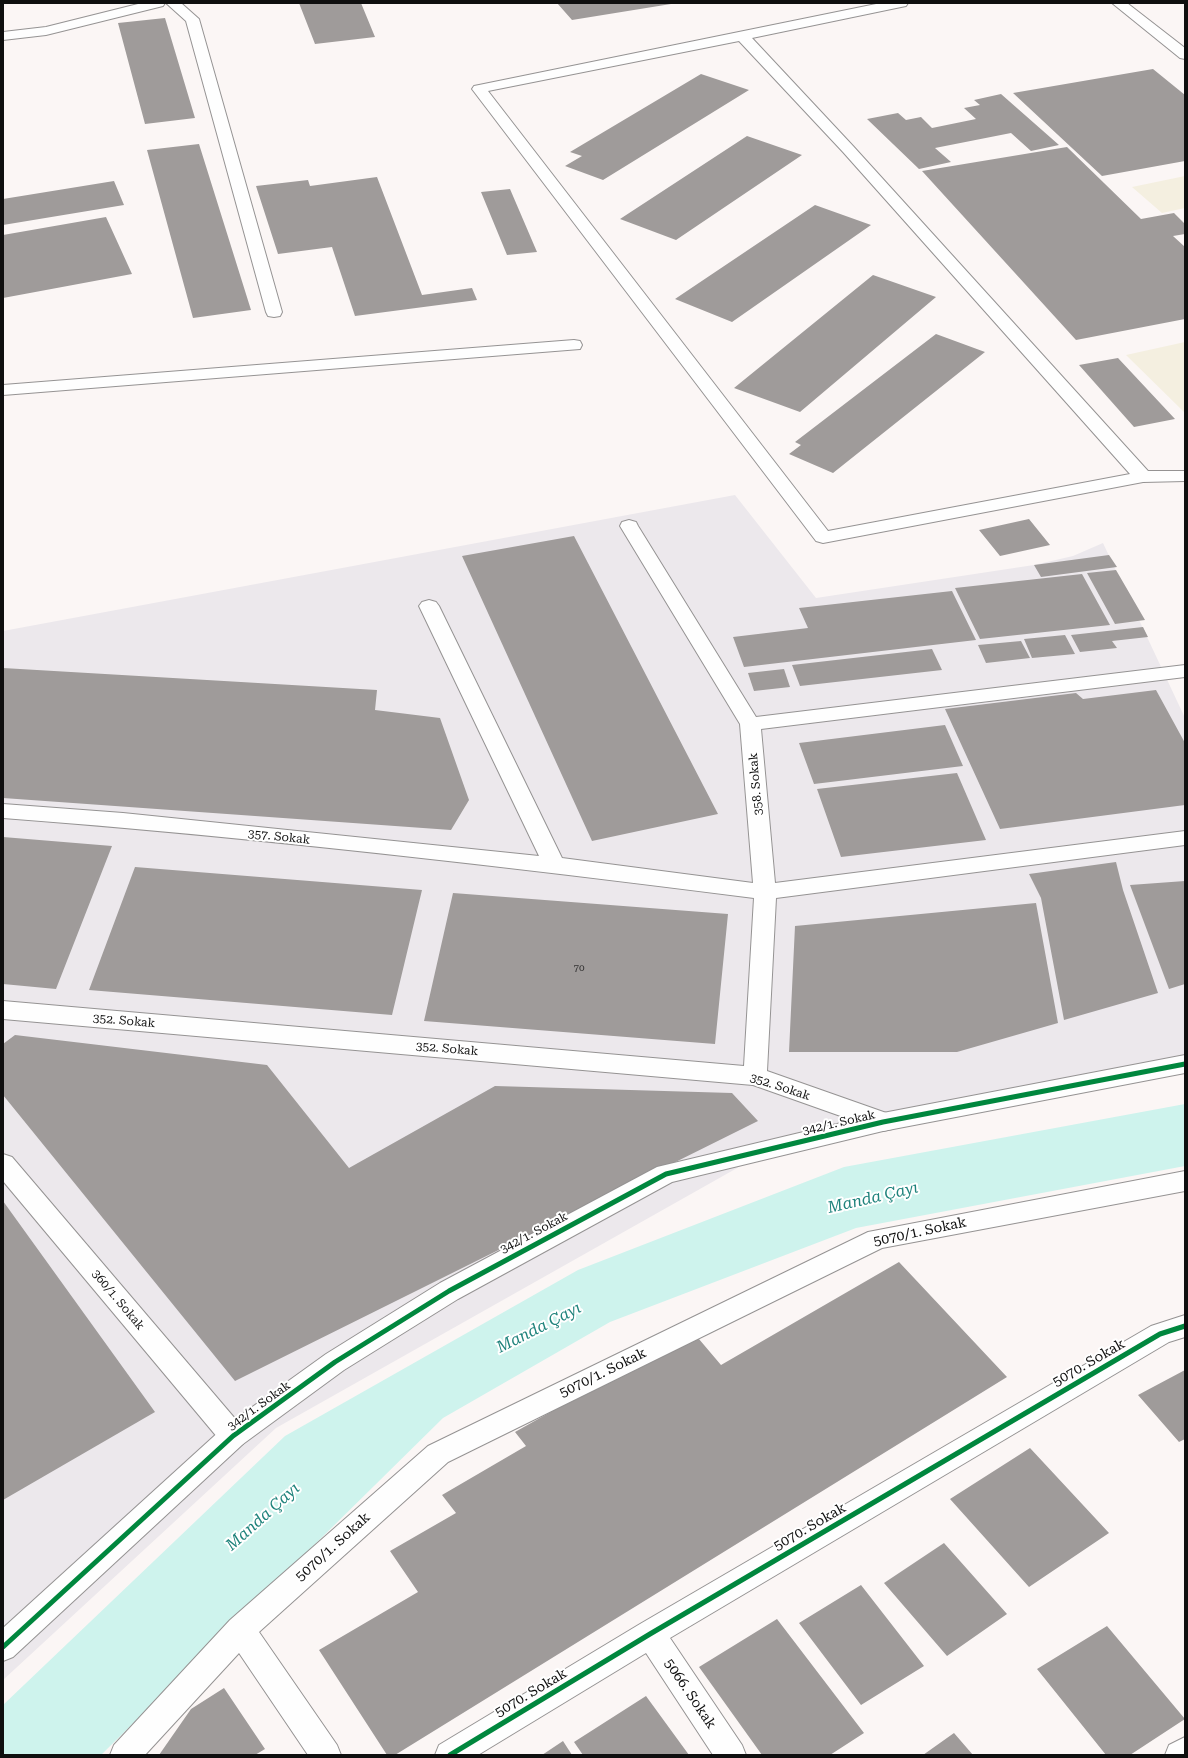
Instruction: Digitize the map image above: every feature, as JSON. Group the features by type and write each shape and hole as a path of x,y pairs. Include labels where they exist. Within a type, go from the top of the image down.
{"street":[{"path":"3,36 46,31 158,3"},
{"path":"173,3 192,19 274,312"},
{"path":"901,3 479,89 823,537 1143,477 1185,476"},
{"path":"1120,3 1185,55"},
{"path":"742,36 848,149 1143,477"},
{"path":"3,390 574,345"},
{"name":"358. Sokak","path":"629,526 750,724 765,892 755,1076"},
{"path":"429,606 554,865"},
{"path":"750,724 1185,671"},
{"name":"357. Sokak","path":"3,811 123,820 554,865 765,892 1185,838"},
{"name":"352. Sokak","path":"3,1010 755,1076 883,1122"},
{"name":"342/1. Sokak","path":"3,1647 233,1436 335,1362 449,1291 666,1174 883,1122 1185,1064"},
{"name":"360/1. Sokak","path":"3,1164 233,1436"},
{"name":"5070/1. Sokak","path":"125,1755 240,1630 438,1454 878,1239 1185,1181"},
{"name":"5070. Sokak","path":"450,1755 650,1634 1160,1334 1185,1326"},
{"path":"240,1630 326,1755"},
{"name":"5066. Sokak","path":"650,1634 731,1755"},
{"path":"1180,1755 1185,1752"}],"shaded area":[{"path":"1185,176 1185,208 1162,213 1132,187"},
{"path":"1185,342 1185,413 1126,355"},
{"path":"735,495 816,598 1034,565 1073,556 1103,543 1185,718 1185,1058 801,1132 276,1428 3,1680 3,631"}],"water":[{"name":"Manda Çayı","path":"1185,1104 1185,1166 856,1228 610,1322 443,1418 101,1755 3,1755 3,1705 285,1436 578,1270 844,1167"}],"building":[{"path":"299,3 361,3 375,37 315,44"},
{"path":"557,3 671,3 671,4 572,20"},
{"path":"165,18 195,118 145,124 118,23"},
{"path":"1153,69 1185,95 1185,161 1102,176 1013,93"},
{"path":"701,74 749,90 603,180 565,166 582,156 570,152"},
{"path":"1001,94 1059,145 1031,151 1011,133 935,148 951,162 919,169 867,119 898,113 906,120 921,117 932,128 976,119 964,108 980,105 974,100"},
{"path":"747,136 802,155 676,240 620,219"},
{"path":"199,144 251,310 193,318 147,150"},
{"path":"1067,147 1141,219 1174,213 1185,224 1185,234 1173,236 1185,247 1185,319 1076,340 922,171"},
{"path":"377,177 422,295 472,288 477,300 355,316 332,247 278,254 256,186 308,180 310,186"},
{"path":"114,181 124,205 3,225 3,199"},
{"path":"510,189 537,252 507,255 481,192"},
{"path":"815,205 871,225 732,322 675,299"},
{"path":"106,217 132,274 3,298 3,235"},
{"path":"873,275 936,297 800,412 734,388"},
{"path":"936,334 985,352 833,473 789,454 801,445 795,442"},
{"path":"1118,358 1175,419 1134,427 1079,365"},
{"path":"1029,519 1050,545 1000,556 979,530"},
{"path":"574,536 718,814 592,841 462,556"},
{"path":"1109,555 1117,567 1041,577 1034,565"},
{"path":"1116,570 1145,620 1115,624 1087,573"},
{"path":"1082,574 1110,625 980,639 955,588"},
{"path":"952,591 976,640 744,667 733,637 808,628 799,608"},
{"path":"1143,627 1148,637 1112,641 1117,648 1080,652 1071,635"},
{"path":"1065,635 1075,654 1032,658 1024,639"},
{"path":"1021,641 1030,658 986,663 978,645"},
{"path":"932,649 942,670 800,686 792,665"},
{"path":"3,668 377,690 375,710 440,718 469,800 451,830 3,798"},
{"path":"784,669 790,687 754,691 748,673"},
{"path":"1156,690 1185,743 1185,805 1000,829 945,709 1076,693 1083,699"},
{"path":"945,725 963,766 814,784 799,743"},
{"path":"957,773 986,840 841,857 817,789"},
{"path":"3,837 112,846 56,989 3,984"},
{"path":"1116,862 1123,890 1158,993 1064,1020 1041,898 1029,874"},
{"path":"135,867 422,890 392,1015 89,990"},
{"path":"1185,881 1185,984 1169,989 1130,885"},
{"path":"453,893 728,914 715,1044 424,1021"},
{"path":"1036,903 1058,1023 957,1052 789,1052 795,926"},
{"path":"15,1035 267,1065 349,1168 495,1086 732,1093 758,1121 235,1381 3,1095 3,1044"},
{"path":"3,1201 155,1412 3,1500"},
{"path":"899,1262 1007,1377 395,1755 387,1755 319,1650 418,1592 390,1551 456,1513 442,1495 526,1446 515,1432 693,1332 721,1365"},
{"path":"1185,1370 1185,1439 1179,1442 1138,1395"},
{"path":"1030,1448 1109,1533 1029,1587 950,1499"},
{"path":"944,1543 1007,1614 947,1656 884,1583"},
{"path":"861,1585 924,1666 861,1705 799,1623"},
{"path":"777,1619 864,1733 830,1755 762,1755 699,1667"},
{"path":"1107,1626 1185,1719 1130,1755 1106,1755 1037,1669"},
{"path":"224,1688 265,1749 255,1755 159,1755 191,1709"},
{"path":"646,1696 689,1755 583,1755 574,1742"},
{"path":"954,1733 973,1755 923,1755"},
{"path":"563,1741 572,1755 542,1755"}],"cycle path":[{"path":"3,1647 233,1436 335,1362 449,1291 666,1174 883,1122 1185,1064"},
{"path":"450,1755 650,1634 1160,1334 1185,1326"}]}
